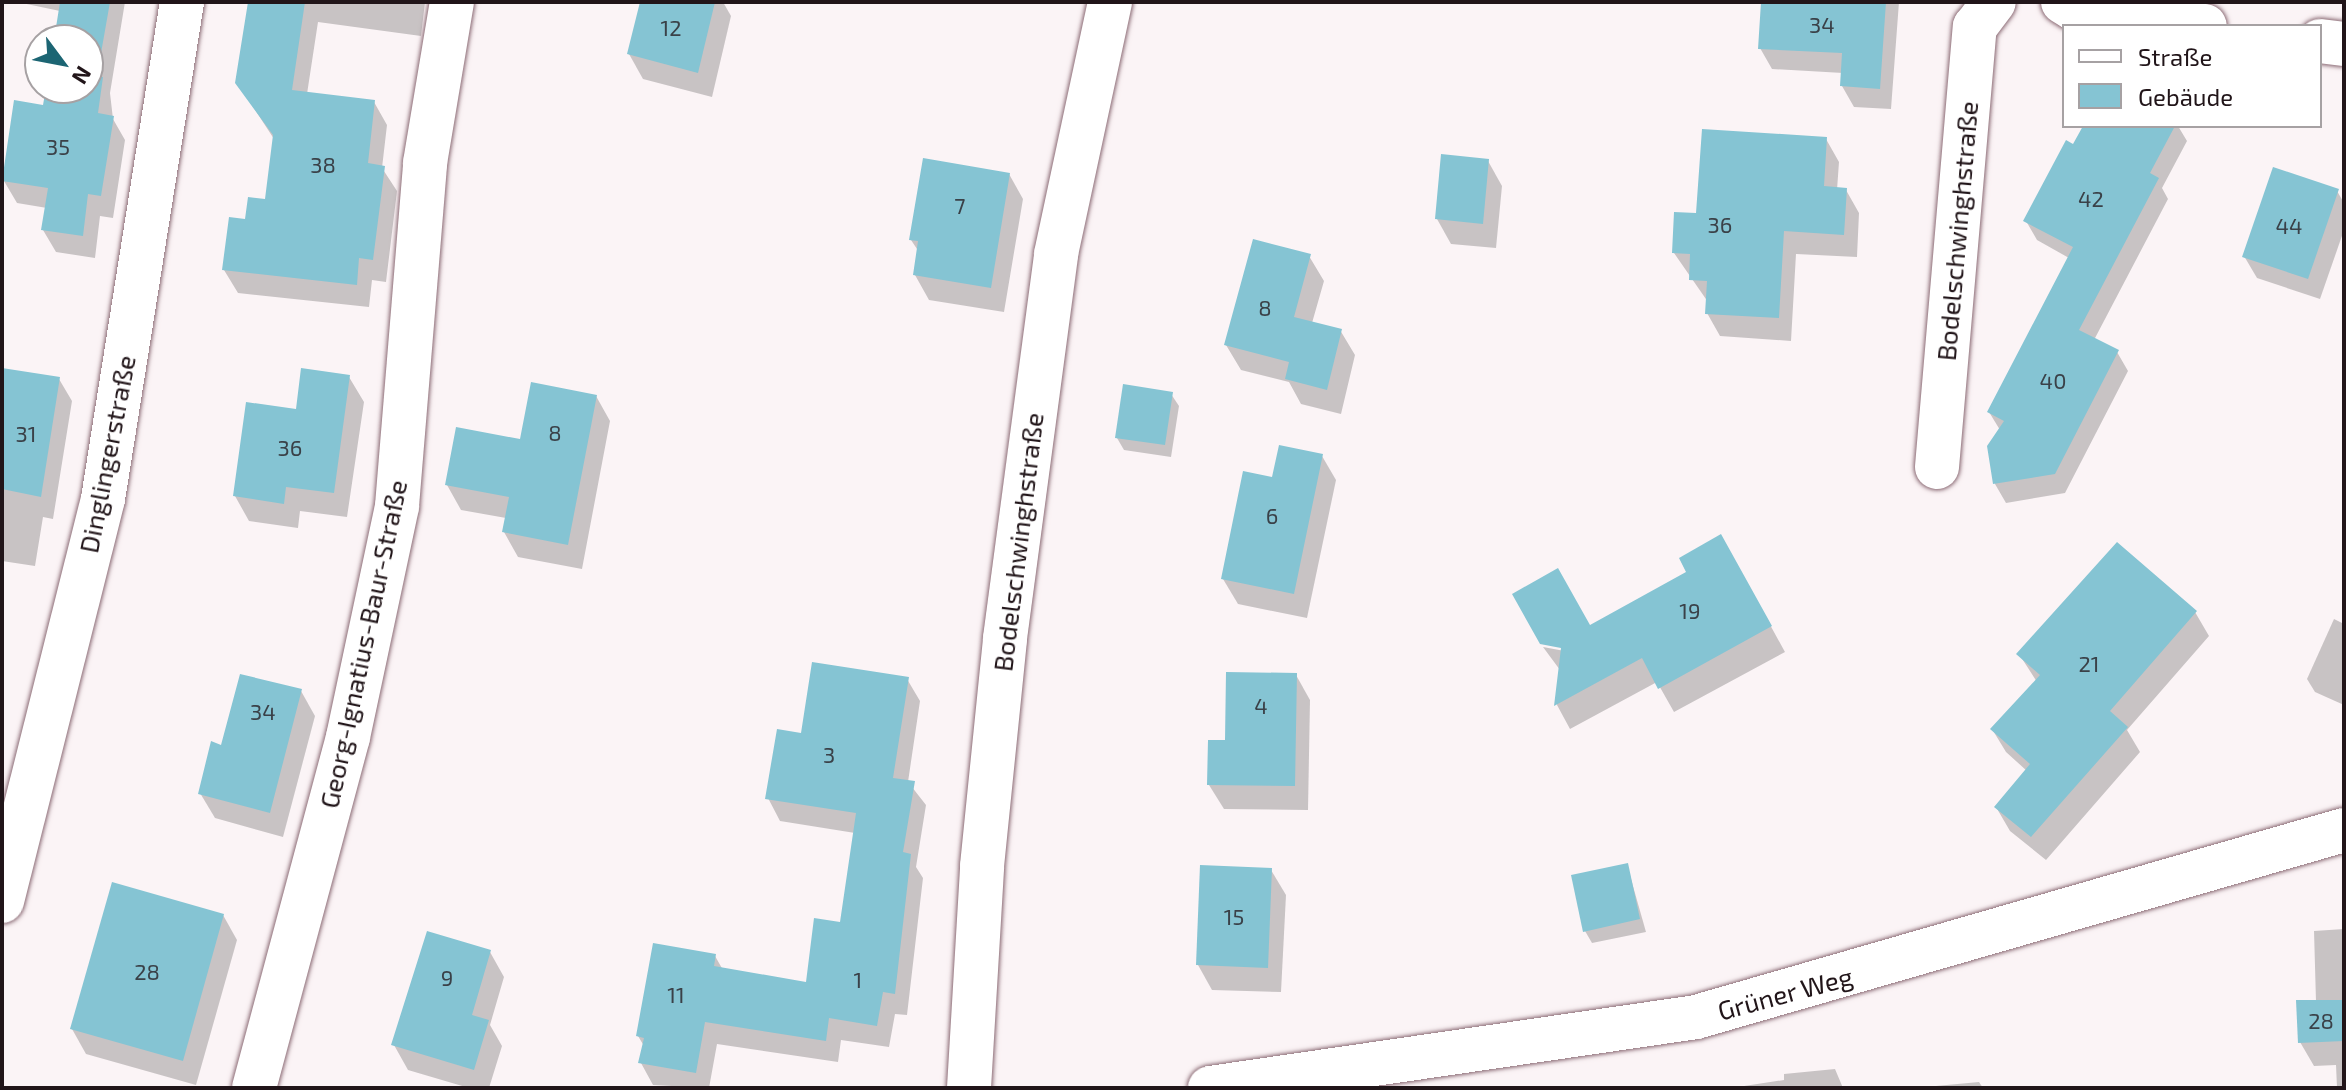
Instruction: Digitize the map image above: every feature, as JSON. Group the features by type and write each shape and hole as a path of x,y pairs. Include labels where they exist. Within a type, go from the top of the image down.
{"street":[{"name":"Dinglingerstraße","path":"2,901 103,499 182,2"},
{"name":"Georg-Ignatius-Baur-Straße","path":"254,1088 348,737 397,506 425,163 452,2"},
{"name":"Bodelschwinghstraße","path":"969,1088 982,866 1005,638 1056,254 1110,2"},
{"name":"Bodelschwinghstraße","path":"1937,467 1975,27 1994,2"},
{"path":"2063,2 2073,8 2190,24"},
{"path":"2322,41 2344,44"},
{"name":"Grüner Weg","path":"1210,1088 1696,1017 2344,830"}],"building":[{"path":"60,2 110,2 104,36 104,24 57,24"},
{"path":"248,2 305,2 292,90 375,100 368,163 385,166 373,260 359,258 357,285 222,270 229,217 245,219 248,197 265,199 273,135 235,83"},
{"path":"640,2 715,2 698,73 627,54"},
{"path":"1761,2 1886,2 1880,89 1840,86 1842,53 1758,49"},
{"path":"14,100 43,105 99,104 98,113 114,116 101,196 88,194 83,236 41,230 48,188 2,181"},
{"path":"2082,128 2174,128 2150,173 2159,178 2079,330 2119,350 2055,474 1993,484 1987,446 2004,421 1987,412 2073,247 2023,221 2066,140 2073,144"},
{"path":"1702,129 1827,137 1824,186 1847,188 1844,235 1784,231 1779,318 1705,314 1707,281 1689,280 1690,254 1672,253 1674,212 1696,213"},
{"path":"1441,154 1489,159 1483,224 1435,219"},
{"path":"923,158 1010,173 991,288 913,275 918,241 909,240"},
{"path":"2273,167 2339,189 2308,279 2242,257"},
{"path":"1253,239 1311,254 1294,317 1342,329 1327,390 1285,379 1289,362 1224,345"},
{"path":"2,368 60,377 41,497 2,489"},
{"path":"301,368 350,375 334,493 286,487 284,504 233,496 246,402 296,409"},
{"path":"531,382 597,395 568,545 502,532 509,497 445,485 456,427 520,439"},
{"path":"1123,384 1173,392 1165,445 1115,438"},
{"path":"1279,445 1323,454 1294,594 1221,579 1243,471 1272,477"},
{"path":"1721,534 1772,626 1658,689 1642,658 1554,706 1561,648 1540,644 1512,594 1558,568 1590,625 1686,572 1679,558"},
{"path":"2117,542 2197,611 2110,711 2128,727 2031,837 1994,807 2030,764 1990,729 2040,675 2016,654"},
{"path":"812,662 909,677 893,778 915,781 903,852 911,854 895,994 883,992 877,1026 829,1018 826,1041 705,1022 696,1073 638,1063 644,1038 636,1036 653,943 716,954 714,966 806,982 814,918 840,922 856,813 765,799 777,729 801,733"},
{"path":"1226,672 1297,673 1295,786 1207,785 1208,740 1225,740"},
{"path":"240,674 302,689 270,813 198,794 211,741 221,745"},
{"path":"1628,863 1640,919 1583,932 1571,875"},
{"path":"1200,865 1272,868 1268,968 1196,965"},
{"path":"112,882 224,914 183,1061 70,1029"},
{"path":"427,931 491,950 472,1015 489,1020 474,1070 391,1045"},
{"path":"2296,1000 2344,1000 2344,1041 2298,1043"}]}
